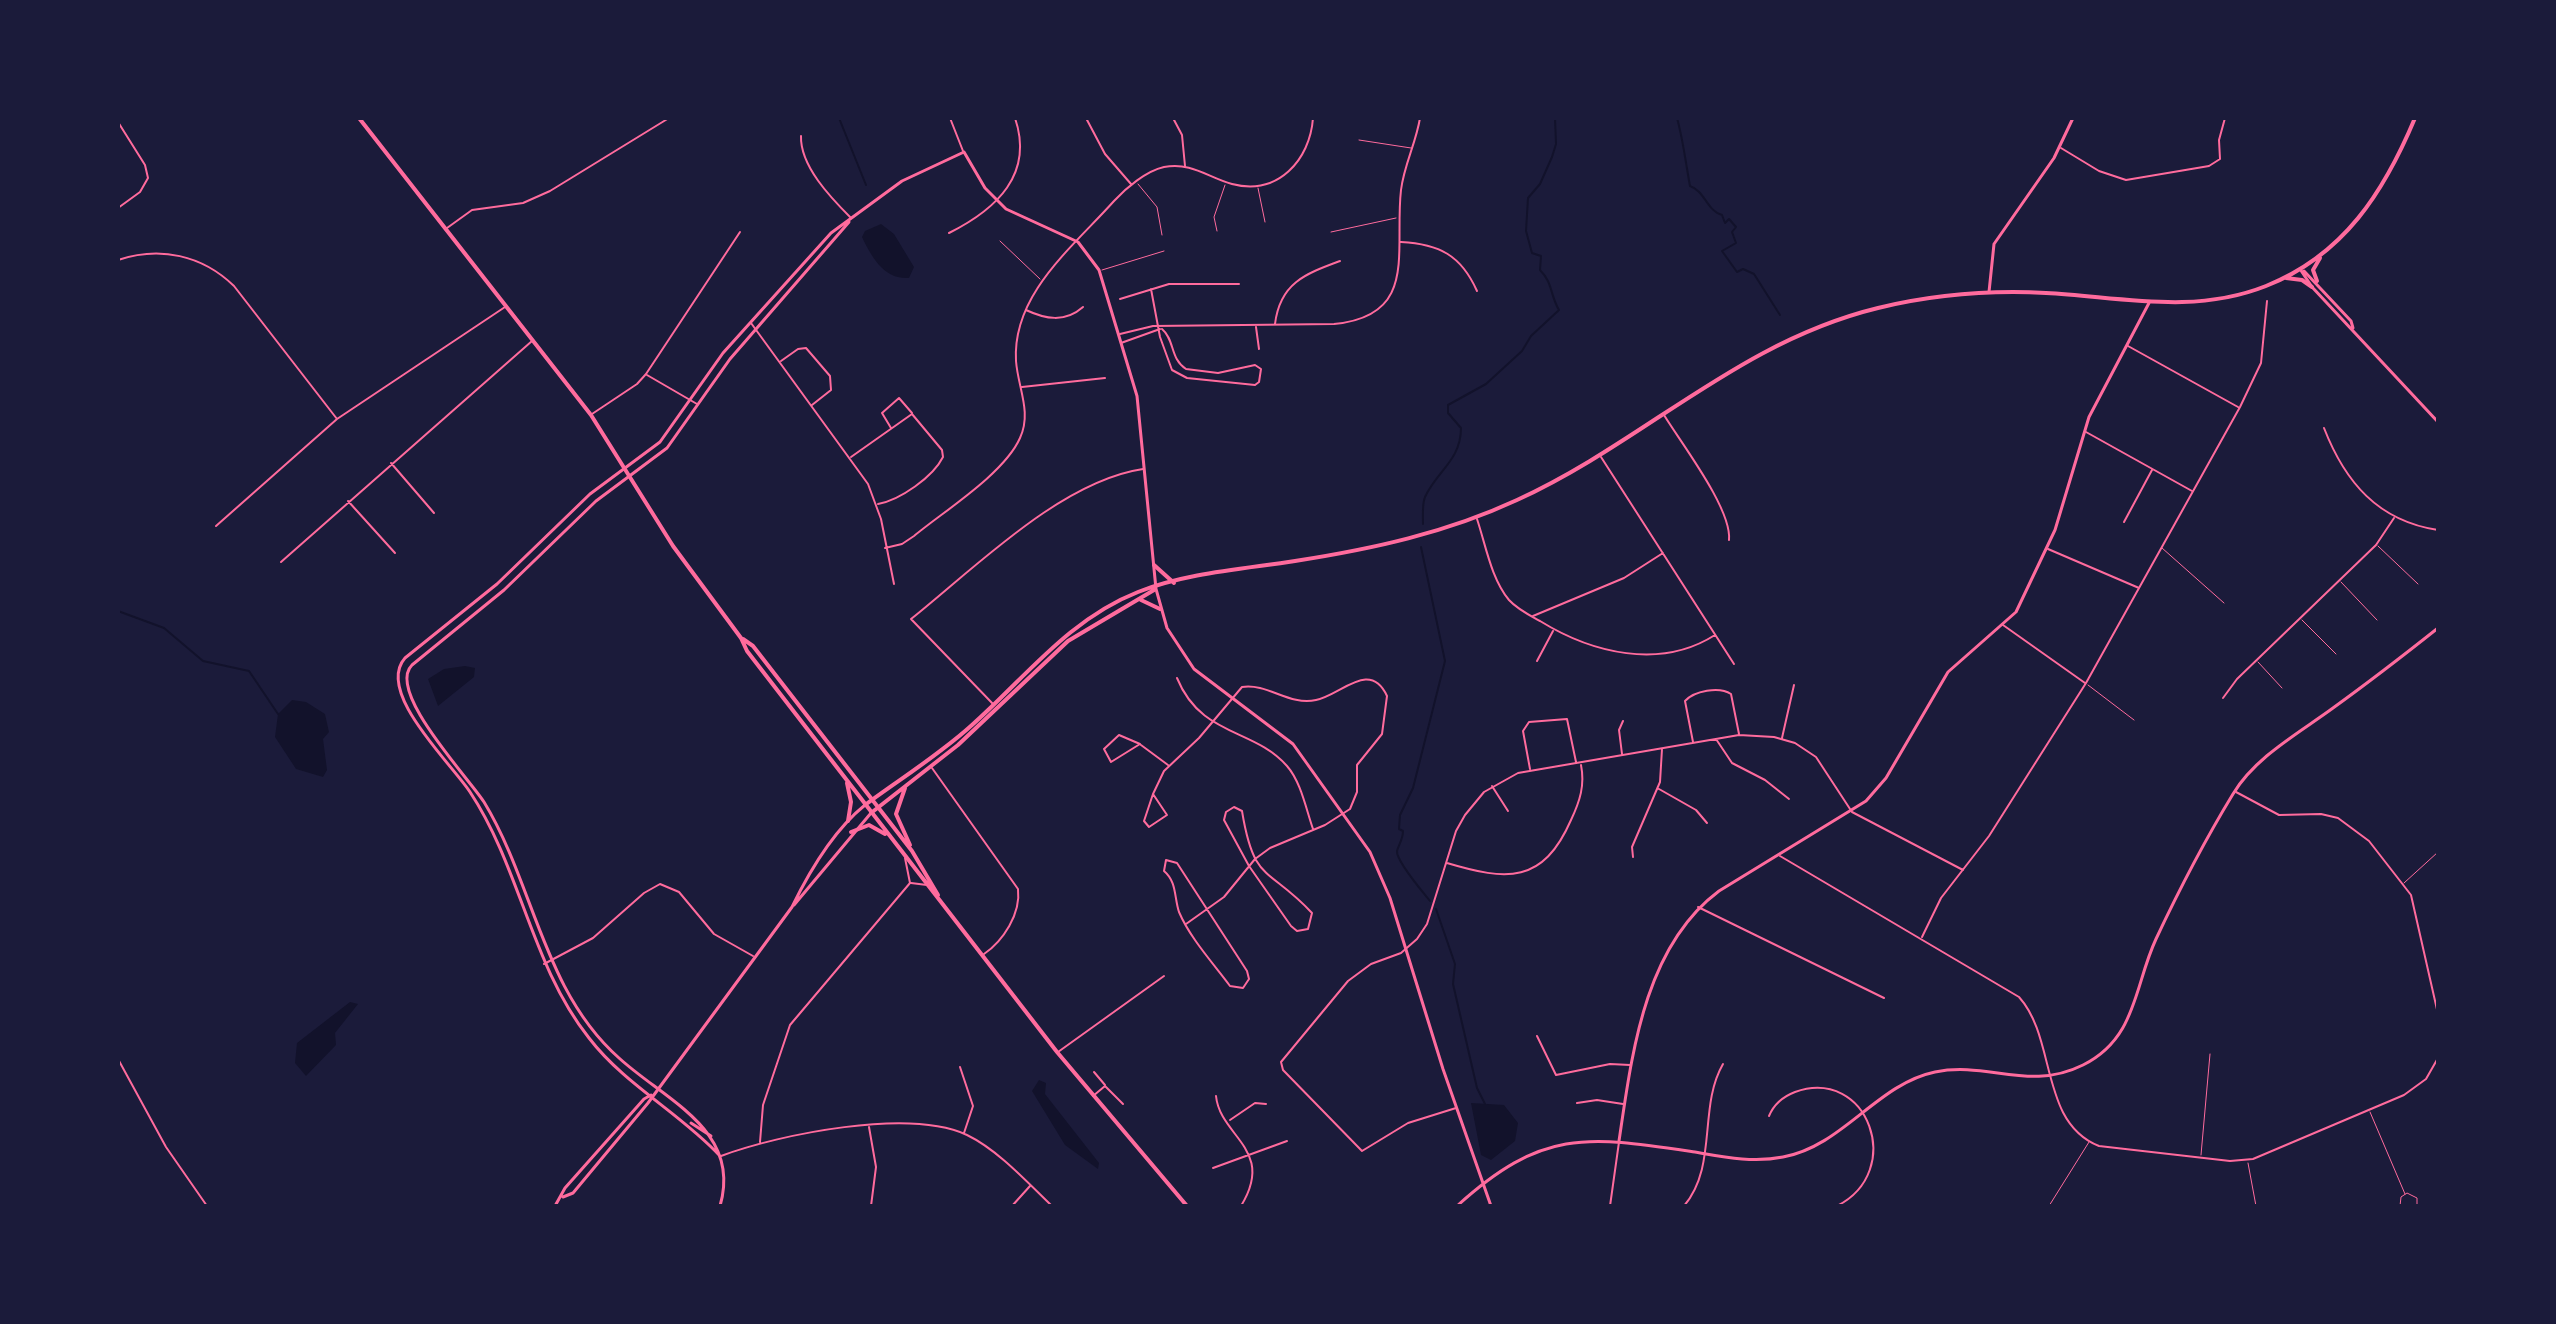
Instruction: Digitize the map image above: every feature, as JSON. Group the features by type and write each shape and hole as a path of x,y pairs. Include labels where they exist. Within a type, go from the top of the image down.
{"main road":[{"path":"359,118 591,415 673,546 741,638 747,651 905,858 939,897"},
{"path":"865,805 956,739 1077,626 1123,599 1174,583 1391,544 1476,518 1539,490 1753,356 1825,324 1908,302 1989,292 2072,294 2149,303 2205,302 2244,294 2283,278 2323,254 2355,224 2380,192 2415,118"},
{"path":"2317,281 2313,270 2323,254"},
{"path":"2283,278 2302,280 2312,287"},
{"path":"1154,565 1174,583"},
{"path":"871,813 931,767 1068,641 1156,589"},
{"path":"1141,600 1160,609"},
{"path":"741,638 753,646 873,799 912,851 939,897 1092,1097 1187,1206"},
{"path":"847,781 851,802 848,821"},
{"path":"907,785 896,814 912,851"},
{"path":"851,832 869,825 889,837"}],"street":[{"path":"446,228 472,210 523,203 550,191 669,118"},
{"path":"950,118 964,152 996,199 1018,217 1078,242 1099,270 1137,396 1160,609 1183,655 1206,679 1293,744 1345,813 1381,873 1456,1108 1491,1206"},
{"path":"949,233 971,221 1012,181 1021,159 1021,139 1015,118"},
{"path":"1086,118 1105,154 1132,185"},
{"path":"1173,118 1182,135 1185,166"},
{"path":"885,548 906,542 1010,455 1021,436 1025,419 1016,349 1025,309 1042,281 1132,185 1158,169 1185,166 1196,167 1226,182 1258,186 1278,180 1296,165 1308,147 1313,118"},
{"path":"1118,334 1153,326 1355,322 1375,313 1397,282 1404,170 1420,118"},
{"path":"1989,292 1994,244 2060,147 2073,118"},
{"path":"2060,147 2117,179 2187,170 2209,166 2220,159 2219,140 2225,118"},
{"path":"118,122 145,165 148,178 140,192 118,208"},
{"path":"801,136 801,147 812,168 851,219"},
{"path":"714,1138 651,1095 610,1062 590,1041 544,964 513,874 492,828 407,706 397,682 398,669 405,658 497,584 590,494 660,442 712,367 831,233 902,181 964,152"},
{"path":"720,1206 724,1182 714,1138 655,1090 597,1035 551,961 518,871 497,825 466,776 412,703 405,685 408,668 504,590 596,501 667,448 756,329 837,240 851,219"},
{"path":"591,415 637,384 646,374 740,232"},
{"path":"1400,242 1444,249 1464,267 1477,291"},
{"path":"118,260 136,254 181,255 220,273 234,286 337,419"},
{"path":"1274,325 1277,307 1287,288 1307,272 1340,261"},
{"path":"2300,269 2317,281 2351,321 2353,328"},
{"path":"2300,269 2312,287 2438,422"},
{"path":"1120,299 1169,284 1239,284"},
{"path":"1151,289 1169,366 1180,376 1255,385 1259,382 1261,369 1255,365 1218,373 1186,369 1179,365 1169,334 1161,328"},
{"path":"1922,938 1941,898 1995,828 2086,683 2240,407 2261,363 2267,301"},
{"path":"1610,1206 1631,1065 1662,963 1677,933 1698,907 1852,812 1886,778 1948,672 2003,625 2023,602 2048,549 2070,489 2084,432 2149,303"},
{"path":"216,526 337,419 506,306"},
{"path":"1025,309 1053,319 1073,315 1083,307"},
{"path":"751,322 851,457 877,505 894,584"},
{"path":"1256,326 1259,349"},
{"path":"1121,343 1161,328"},
{"path":"281,562 533,340"},
{"path":"2127,345 2240,407"},
{"path":"780,362 804,347 830,376 831,390 812,405"},
{"path":"646,374 698,404"},
{"path":"1021,387 1105,378"},
{"path":"877,505 897,499 942,461 942,450 899,398 882,413 891,428"},
{"path":"1663,413 1714,498 1729,529 1729,540"},
{"path":"851,457 912,414"},
{"path":"2324,428 2353,485 2394,518 2438,530"},
{"path":"2084,432 2193,492"},
{"path":"1600,454 1734,664"},
{"path":"391,463 434,513"},
{"path":"994,705 911,619 1059,501 1092,485 1144,469"},
{"path":"2124,522 2152,469"},
{"path":"348,501 395,553"},
{"path":"1476,518 1499,583 1511,602 1554,630 1592,647 1622,652 1680,651 1715,635"},
{"path":"2223,698 2229,686 2376,545 2394,518"},
{"path":"2048,549 2140,588"},
{"path":"1532,616 1624,578 1663,553"},
{"path":"2003,625 2086,683"},
{"path":"1457,1206 1481,1183 1549,1146 1573,1141 1619,1141 1759,1160 1797,1154 1829,1140 1910,1081 1932,1073 1963,1069 2013,1077 2050,1077 2093,1059 2125,1028 2138,1000 2155,941 2235,791 2264,760 2438,628"},
{"path":"1537,661 1554,630"},
{"path":"1177,678 1186,697 1213,722 1286,765 1296,781 1313,830"},
{"path":"1153,794 1167,815 1149,827 1144,821 1153,794 1169,766 1213,722 1232,697 1248,685 1286,699 1309,701 1326,697 1359,679 1371,679 1381,686 1387,696 1385,725 1378,741 1357,765 1356,799 1345,813 1313,830 1280,842 1255,859 1232,889 1186,924"},
{"path":"1781,739 1794,685"},
{"path":"1693,742 1685,701 1692,694 1707,691 1725,690 1731,694 1739,735"},
{"path":"1446,862 1504,876 1526,872 1542,862 1561,842 1583,788 1567,719 1529,722 1523,731 1530,770"},
{"path":"1622,755 1619,730 1623,721"},
{"path":"1140,744 1114,762 1104,749 1119,735 1140,744 1169,766"},
{"path":"1456,1108 1408,1123 1362,1151 1283,1070 1283,1057 1348,981 1365,968 1406,948 1427,924 1460,824 1478,798 1492,786 1530,770 1693,742 1739,735 1781,739 1808,750 1825,766 1852,812 1963,870"},
{"path":"1716,739 1732,763 1765,780 1789,799"},
{"path":"1633,857 1632,847 1658,788 1662,748"},
{"path":"931,767 1018,889 1017,903 1004,938 983,955"},
{"path":"1492,786 1508,811"},
{"path":"1658,788 1696,810 1707,823"},
{"path":"2235,791 2279,815 2321,814 2343,820 2369,841 2404,883 2419,920 2438,1014"},
{"path":"555,1206 563,1197 573,1193 648,1103 792,907 848,821 865,805"},
{"path":"1231,808 1242,811 1247,845 1265,874 1312,913 1308,929 1297,931 1291,926 1249,866 1225,823 1224,817 1231,808"},
{"path":"792,907 809,891 851,832 871,813"},
{"path":"1779,856 2019,997 2034,1022 2050,1077 2068,1122 2089,1142 2108,1148 2248,1160 2369,1110 2421,1084 2438,1059"},
{"path":"905,858 910,883"},
{"path":"1166,860 1177,863 1205,912 1247,971 1249,979 1243,988 1230,986 1186,924 1178,908 1173,880 1164,871 1166,860"},
{"path":"910,883 927,885"},
{"path":"761,1143 763,1105 787,1031 910,883"},
{"path":"544,964 593,938 644,893 660,884 679,892 714,934 755,958"},
{"path":"1698,907 1884,998"},
{"path":"1057,1052 1164,976"},
{"path":"1537,1036 1556,1075 1610,1064 1631,1065"},
{"path":"118,1059 166,1147 207,1206"},
{"path":"1684,1206 1699,1185 1714,1087 1723,1064"},
{"path":"960,1067 973,1106 964,1134"},
{"path":"1094,1072 1123,1104"},
{"path":"1092,1097 1105,1086"},
{"path":"1769,1116 1781,1098 1802,1089 1818,1088 1843,1095 1864,1114 1873,1138 1871,1167 1861,1187 1837,1206"},
{"path":"563,1197 565,1188 582,1168 651,1095"},
{"path":"1216,1096 1249,1155 1251,1183 1241,1206"},
{"path":"1577,1103 1597,1100 1625,1104"},
{"path":"1229,1121 1255,1103 1266,1104"},
{"path":"720,1156 761,1143 914,1122 964,1134 1052,1206"},
{"path":"689,1123 720,1156"},
{"path":"869,1126 876,1167 871,1206"},
{"path":"1213,1168 1287,1141"},
{"path":"1012,1206 1030,1186"}],"lane":[{"path":"1359,140 1411,148"},
{"path":"1136,182 1157,207 1162,235"},
{"path":"1217,231 1214,217 1226,182"},
{"path":"1258,186 1265,222"},
{"path":"1331,232 1399,217"},
{"path":"1000,241 1042,281"},
{"path":"1099,270 1164,251"},
{"path":"2376,545 2418,584"},
{"path":"2162,548 2224,603"},
{"path":"2339,580 2377,620"},
{"path":"2300,618 2336,654"},
{"path":"2256,660 2282,688"},
{"path":"2086,683 2134,720"},
{"path":"2404,883 2438,852"},
{"path":"2201,1157 2210,1054"},
{"path":"2369,1110 2405,1194 2400,1206"},
{"path":"2049,1206 2089,1142"},
{"path":"2248,1160 2256,1206"},
{"path":"2405,1194 2415,1196 2417,1206"}],"shaded area":[{"path":"881,224 894,234 914,267 909,278 900,278 886,271 874,259 862,237 865,231"},
{"path":"475,668 474,677 438,706 428,679 444,669"},
{"path":"292,700 306,702 325,714 329,732 323,739 327,770 323,777 296,769 275,737 278,714"},
{"path":"350,1002 358,1004 335,1033 336,1045 306,1076 295,1063 297,1043"},
{"path":"1039,1080 1046,1083 1045,1094 1099,1163 1098,1169 1065,1145 1032,1091"},
{"path":"1471,1103 1504,1105 1518,1123 1515,1141 1491,1160 1481,1155"}],"waterway":[{"path":"839,118 866,185"},
{"path":"1423,524 1425,497 1453,457 1460,439 1461,428 1448,413 1448,405 1486,384 1522,351 1531,336 1559,310 1540,270 1541,256 1532,253 1526,231 1528,198 1540,184 1556,144 1555,118"},
{"path":"1677,118 1690,186 1722,215 1725,223 1729,219 1736,227 1732,232 1736,243 1722,251 1737,272 1743,269 1754,274 1780,315"},
{"path":"1421,547 1445,661 1413,788 1400,815 1399,829 1403,834 1397,851 1405,869 1430,901"},
{"path":"118,611 164,628 203,661 249,671 278,714"},
{"path":"1436,909 1455,964 1453,984 1477,1088 1485,1104"}]}
